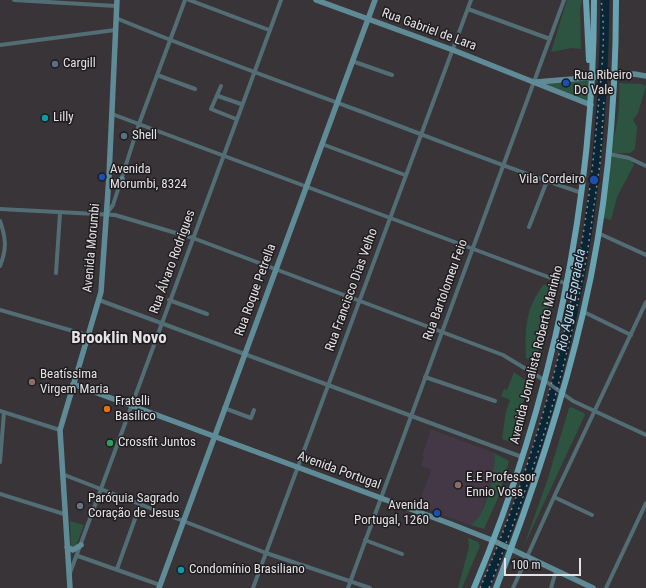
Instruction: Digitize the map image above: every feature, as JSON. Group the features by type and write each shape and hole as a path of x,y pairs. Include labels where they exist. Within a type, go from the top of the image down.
{"main road":[{"path":"586,0 589,61 595,78"},
{"name":"Avenida Jornalista Roberto Marinho","path":"474,588 495,542 546,382 567,284 582,193 595,78 594,0"},
{"path":"496,588 509,549 536,479 584,312 598,233 609,154 616,0"}],"street":[{"path":"14,0 117,3"},
{"path":"107,213 113,205 140,124 185,0"},
{"path":"189,0 269,30"},
{"name":"Rua Álvaro Rodrigues","path":"69,576 78,556 100,489 241,104 281,0"},
{"name":"Rua Gabriel de Lara","path":"316,0 453,50 591,105"},
{"name":"Rua Roque Petrella","path":"159,586 213,436 375,0"},
{"name":"Rua Francisco Dias Velho","path":"253,588 358,301 471,0"},
{"name":"Rua Bartolomeu Feio","path":"348,588 564,0"},
{"name":"Avenida Morumbi","path":"70,588 64,514 60,430 99,300 107,213 117,3"},
{"path":"468,9 550,39"},
{"path":"116,18 170,41 254,71 503,166 582,193"},
{"path":"0,45 115,30"},
{"path":"352,61 392,75"},
{"path":"595,78 634,74 646,76"},
{"path":"158,75 195,89"},
{"name":"Rua Gabriel de Lara","path":"534,82 595,78"},
{"path":"221,86 212,110 236,119"},
{"path":"218,96 241,104"},
{"path":"112,114 567,284"},
{"path":"322,144 405,175"},
{"path":"609,154 629,158 646,166"},
{"path":"109,179 114,183 122,179"},
{"path":"529,227 547,181"},
{"path":"0,209 60,213 107,213 192,238 503,355 573,401 646,434"},
{"path":"56,273 60,213"},
{"path":"0,221 5,235 6,246 0,266"},
{"path":"598,233 646,255"},
{"path":"99,300 522,457"},
{"path":"169,300 207,314"},
{"path":"513,588 526,557 646,302"},
{"path":"0,310 87,336"},
{"path":"584,312 631,335"},
{"path":"425,377 495,401"},
{"name":"Avenida Portugal","path":"73,384 381,498 495,542 593,588"},
{"path":"224,408 251,418 254,410"},
{"path":"0,462 2,412 60,430"},
{"path":"62,474 266,553 370,588"},
{"path":"0,494 64,514"},
{"path":"554,497 592,515"},
{"path":"606,588 646,503"},
{"path":"117,569 140,505"},
{"path":"365,540 402,554"},
{"path":"67,547 73,550 81,545"},
{"path":"78,556 117,569 159,586"},
{"path":"550,588 556,571"}],"shaded area":[{"name":"E.E Professor Ennio Voss","path":"431,429 494,453 494,468 488,493 480,515 474,524 470,525 418,506 431,470 421,466 424,457 422,456"}],"green space":[{"path":"567,0 582,0 580,9 581,49 572,48 551,52"},
{"path":"592,78 590,104 536,82"},
{"path":"619,83 642,84 646,86 638,113 633,120 637,127 635,149 630,153 609,153 618,118"},
{"path":"612,156 632,161 634,165 617,197 611,220 601,217"},
{"path":"544,284 552,288 553,291 536,364 526,358 526,328 533,302"},
{"path":"514,372 530,384 522,405 513,443 502,439 506,411 510,400 501,396 504,389 507,390"},
{"path":"571,407 584,413 585,415 523,548 547,481 569,408"},
{"path":"494,453 509,461 498,498 484,529 470,525 480,514 489,493 494,470"},
{"path":"70,521 84,525 75,549 71,548"},
{"path":"468,538 478,542 480,546 462,588 458,588 469,547"}],"waterway":[{"name":"Rio Água Espraiada","path":"485,588 519,501 539,442 564,352 574,309 595,178 602,89 605,0"}],"railway":[{"path":"480,588 524,475 558,359 571,301 591,182 603,44 603,14 601,0"},
{"path":"577,306 587,255 600,163 604,100"},
{"path":"489,588 537,456 557,389 574,321"}],"place":[{"name":"Cargill","path":"55,64"},
{"name":"Rua Ribeiro Do Vale","path":"566,83"},
{"name":"Lilly","path":"45,118"},
{"name":"Shell","path":"124,136"},
{"name":"Avenida Morumbi, 8324","path":"102,177"},
{"name":"Vila Cordeiro","path":"594,180"},
{"name":"Beatíssima Virgem Maria","path":"32,382"},
{"name":"Fratelli Basilico","path":"107,409"},
{"name":"Crossfit Juntos","path":"110,443"},
{"name":"E.E Professor Ennio Voss","path":"458,485"},
{"name":"Paróquia Sagrado Coração de Jesus","path":"80,506"},
{"name":"Avenida Portugal, 1260","path":"437,513"},
{"name":"Condomínio Brasiliano","path":"181,570"}],"district":[{"name":"Brooklin Novo","path":"119,339"}]}
